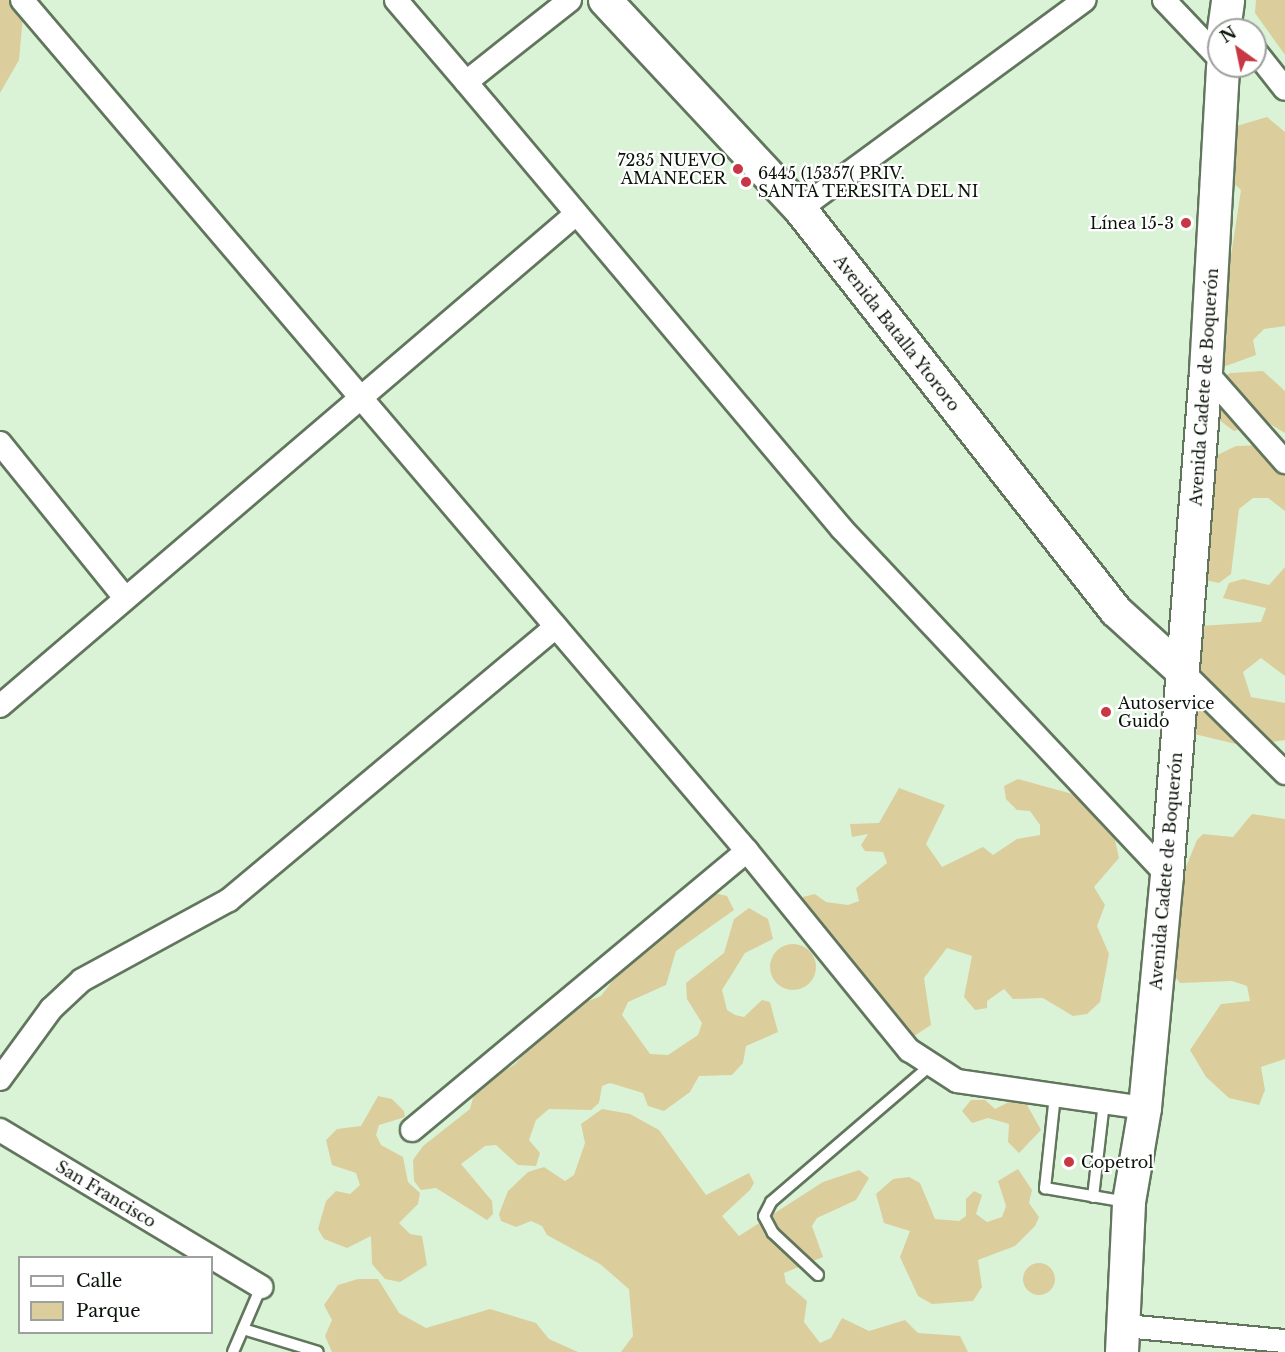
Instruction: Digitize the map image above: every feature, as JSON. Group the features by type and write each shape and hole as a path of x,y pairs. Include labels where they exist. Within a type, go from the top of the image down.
{"main road":[{"name":"Avenida Batalla Ytororo","path":"605,0 800,209 1116,611 1182,670"},
{"name":"Avenida Cadete de Boquerón","path":"1124,1339 1130,1202 1145,1108 1167,875 1206,372 1222,78"}],"street":[{"path":"22,0 747,851 909,1050 957,1082 1145,1108"},
{"path":"396,0 842,529 1167,875"},
{"path":"466,82 570,0"},
{"path":"800,209 1084,0"},
{"path":"1164,0 1207,45"},
{"path":"1267,66 1285,89"},
{"path":"0,706 576,214"},
{"path":"1206,372 1285,462"},
{"path":"0,443 125,598"},
{"path":"0,1079 51,1009 82,980 229,900 556,627"},
{"path":"1182,670 1285,773"},
{"path":"412,1130 747,851"},
{"name":"San Francisco","path":"0,1130 209,1256"},
{"name":"San Francisco","path":"213,1258 261,1287"},
{"path":"1124,1339 1285,1341"}],"lane":[{"path":"818,1275 773,1233 764,1216 767,1209 931,1065"},
{"path":"1055,1095 1045,1188 1130,1202"},
{"path":"1093,1197 1104,1102"},
{"path":"233,1352 261,1287"},
{"path":"243,1329 318,1352"}],"green space":[{"path":"0,0 22,0 24,5 19,60 0,93"},
{"path":"1256,0 1285,0 1285,55 1267,30 1267,18 1259,18 1255,13"},
{"path":"1267,117 1285,132 1285,326 1264,329 1253,340 1256,355 1226,366 1215,361 1241,190 1219,170 1223,130"},
{"path":"1263,371 1285,391 1285,433 1265,421 1234,431 1208,412 1206,389 1230,373"},
{"path":"1266,445 1285,467 1285,511 1268,498 1253,498 1239,509 1231,574 1219,583 1205,580 1193,537 1213,519 1207,460 1236,446"},
{"path":"1285,567 1285,676 1261,658 1243,672 1251,697 1285,703 1285,740 1244,746 1186,732 1186,725 1212,697 1194,685 1200,626 1261,622 1266,608 1223,598 1229,583 1243,579 1269,585"},
{"path":"1018,779 1076,795 1113,831 1119,858 1094,887 1105,905 1097,926 1109,954 1100,1002 1087,1014 1073,1016 1043,998 1013,999 1004,989 987,1001 987,1008 975,1010 964,997 972,956 947,948 924,978 931,1025 914,1036 903,1034 826,928 803,906 803,897 815,894 826,902 848,905 859,901 856,888 887,863 883,852 865,851 861,845 868,834 852,837 850,824 879,823 899,788 945,805 926,844 942,867 983,847 993,855 1017,839 1040,835 1040,825 1030,811 1017,810 1006,799 1004,786"},
{"path":"1252,814 1285,819 1285,1059 1261,1067 1265,1090 1259,1105 1229,1098 1206,1077 1190,1050 1221,1004 1250,1001 1247,986 1232,981 1180,983 1166,965 1183,874 1197,840 1203,834 1233,837"},
{"path":"710,892 727,896 734,910 676,951 666,985 628,1002 622,1015 650,1054 668,1055 698,1035 702,1023 687,999 686,983 724,953 734,919 749,908 768,919 773,939 745,953 722,990 727,1010 735,1015 744,1017 762,1000 770,1002 778,1032 746,1046 743,1063 732,1075 699,1076 690,1092 664,1111 648,1106 643,1093 610,1083 602,1086 599,1103 591,1110 549,1109 536,1120 529,1140 540,1153 536,1166 518,1165 496,1145 485,1146 461,1164 492,1201 493,1214 487,1220 436,1188 421,1190 414,1181 413,1160 423,1146 470,1109 476,1087 514,1065 568,1009 601,996 620,971"},
{"path":"793,944 809,951 816,967 809,983 793,990 777,983 770,967 777,951"},
{"path":"378,1096 392,1099 404,1111 405,1117 379,1125 376,1135 381,1145 403,1157 408,1182 420,1193 418,1204 399,1223 410,1234 422,1236 427,1265 400,1282 385,1279 372,1264 371,1236 347,1248 324,1239 318,1229 326,1201 336,1191 350,1194 360,1185 356,1173 332,1165 326,1140 337,1129 361,1126"},
{"path":"1015,1099 1026,1103 1041,1130 1019,1153 1008,1142 1009,1124 988,1118 972,1123 962,1111 971,1100 985,1100 995,1109"},
{"path":"602,1109 630,1114 659,1130 706,1195 749,1173 754,1183 750,1190 722,1216 739,1236 823,1182 859,1170 869,1178 856,1200 817,1218 812,1226 823,1257 784,1273 786,1283 807,1301 804,1322 820,1343 831,1338 842,1318 869,1331 905,1320 918,1333 960,1336 968,1352 621,1352 633,1336 629,1289 600,1264 547,1235 542,1226 531,1221 516,1227 501,1221 499,1214 508,1191 528,1172 544,1167 565,1181 574,1175 585,1143 581,1124"},
{"path":"1018,1169 1032,1190 1029,1203 1039,1217 1035,1226 1015,1246 978,1260 982,1287 973,1301 932,1304 918,1296 900,1257 910,1231 884,1223 876,1194 893,1179 909,1177 920,1183 935,1219 959,1221 966,1216 966,1199 974,1191 982,1195 976,1214 987,1222 1002,1217 1006,1206 998,1181"},
{"path":"1039,1263 1050,1268 1055,1279 1050,1290 1039,1295 1028,1290 1023,1279 1028,1268"},
{"path":"358,1279 378,1279 399,1313 426,1328 490,1309 536,1323 549,1339 578,1352 332,1352 325,1336 332,1320 324,1305 338,1285"}],"place":[{"name":"7235 NUEVO AMANECER","path":"738,169"},
{"name":"6445 (15357( PRIV. SANTA TERESITA DEL NI","path":"746,182"},
{"name":"Línea 15-3","path":"1186,223"},
{"name":"Autoservice Guido","path":"1106,712"},
{"name":"Copetrol","path":"1069,1162"}]}
